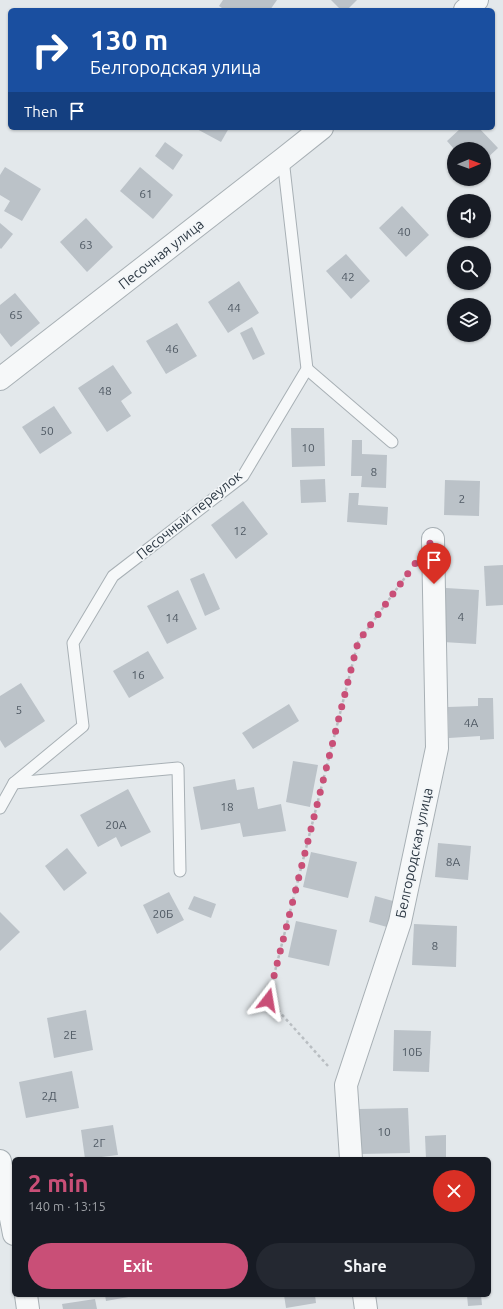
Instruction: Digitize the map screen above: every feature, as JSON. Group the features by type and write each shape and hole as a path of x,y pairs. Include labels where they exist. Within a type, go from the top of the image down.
{"street":[{"path":"467,8 477,0"},
{"name":"Песочная улица","path":"0,379 319,130"},
{"name":"Белгородская улица","path":"351,1157 346,1085 400,922 437,748 433,539"},
{"path":"0,1161 12,1224"},
{"path":"26,1297 28,1309"},
{"path":"364,1297 366,1309"}],"lane":[{"path":"283,159 307,369 392,442"},
{"name":"Песочный переулок","path":"0,808 14,784 83,726 73,643 113,576 243,476 307,369"},
{"path":"14,784 178,768 180,871"}],"path":[{"path":"346,1085 268,1000 358,642 410,571"}],"building":[{"path":"223,0 277,0 271,8 222,8 219,6"},
{"path":"331,0 357,0 349,8 339,8"},
{"path":"199,130 228,130 221,142"},
{"path":"459,130 481,130 498,148 491,154 491,142 447,141"},
{"path":"165,142 183,155 173,170 155,156"},
{"path":"5,167 41,189 22,221 4,211 10,201 0,195 0,175"},
{"path":"140,167 173,195 153,219 120,191"},
{"path":"402,206 429,235 406,257 379,228"},
{"path":"86,218 113,247 87,272 60,242"},
{"path":"0,223 13,234 1,249 0,248"},
{"path":"346,254 370,281 351,299 326,271"},
{"path":"239,281 259,313 228,333 208,302"},
{"path":"15,293 40,323 11,347 0,333 0,305"},
{"path":"177,323 197,356 166,374 146,341"},
{"path":"252,327 265,354 253,360 240,333"},
{"path":"113,365 132,393 121,401 131,416 107,432 78,388"},
{"path":"54,406 72,433 40,454 22,427"},
{"path":"291,428 324,428 325,466 292,467"},
{"path":"352,440 362,440 362,454 387,455 386,488 361,487 362,476 351,476"},
{"path":"325,479 326,502 301,503 300,480"},
{"path":"445,480 480,481 479,516 444,515"},
{"path":"349,493 359,493 358,505 388,507 387,525 347,522"},
{"path":"243,501 268,534 236,559 211,525"},
{"path":"503,565 503,605 486,606 484,566"},
{"path":"204,573 220,609 205,616 190,579"},
{"path":"446,588 479,590 476,644 443,642"},
{"path":"178,590 197,629 167,644 147,606"},
{"path":"148,651 164,678 129,698 113,671"},
{"path":"21,683 45,721 5,748 0,740 0,696"},
{"path":"478,698 493,698 494,739 480,740 480,736 449,738 448,707 478,706"},
{"path":"289,704 299,721 253,749 242,733"},
{"path":"293,761 318,765 310,807 286,802"},
{"path":"235,779 237,790 254,787 258,809 281,804 286,831 243,837 240,823 201,830 193,787"},
{"path":"128,789 151,832 121,847 116,837 98,847 80,815"},
{"path":"438,843 471,846 468,880 435,877"},
{"path":"67,848 87,873 64,891 45,866"},
{"path":"311,852 357,862 348,898 303,887"},
{"path":"169,892 184,920 157,934 143,905"},
{"path":"194,896 216,904 211,918 188,909"},
{"path":"375,896 393,901 387,927 369,922"},
{"path":"0,912 20,932 0,951"},
{"path":"296,921 337,930 329,966 288,957"},
{"path":"414,924 457,926 456,967 412,965"},
{"path":"86,1010 93,1050 54,1058 47,1018"},
{"path":"394,1030 431,1031 429,1072 393,1071"},
{"path":"72,1071 79,1108 26,1118 19,1082"},
{"path":"408,1108 410,1153 360,1154 359,1109"},
{"path":"113,1125 118,1155 85,1157 81,1130"},
{"path":"446,1135 446,1157 426,1157 425,1136"},
{"path":"105,1297 128,1297 106,1301"},
{"path":"284,1297 315,1297 316,1303 286,1308"},
{"path":"467,1297 481,1297 482,1305 468,1306"},
{"path":"95,1299 97,1309 63,1309 62,1304"}],"route":[{"path":"268,1000 358,642 433,539 434,584"}]}
